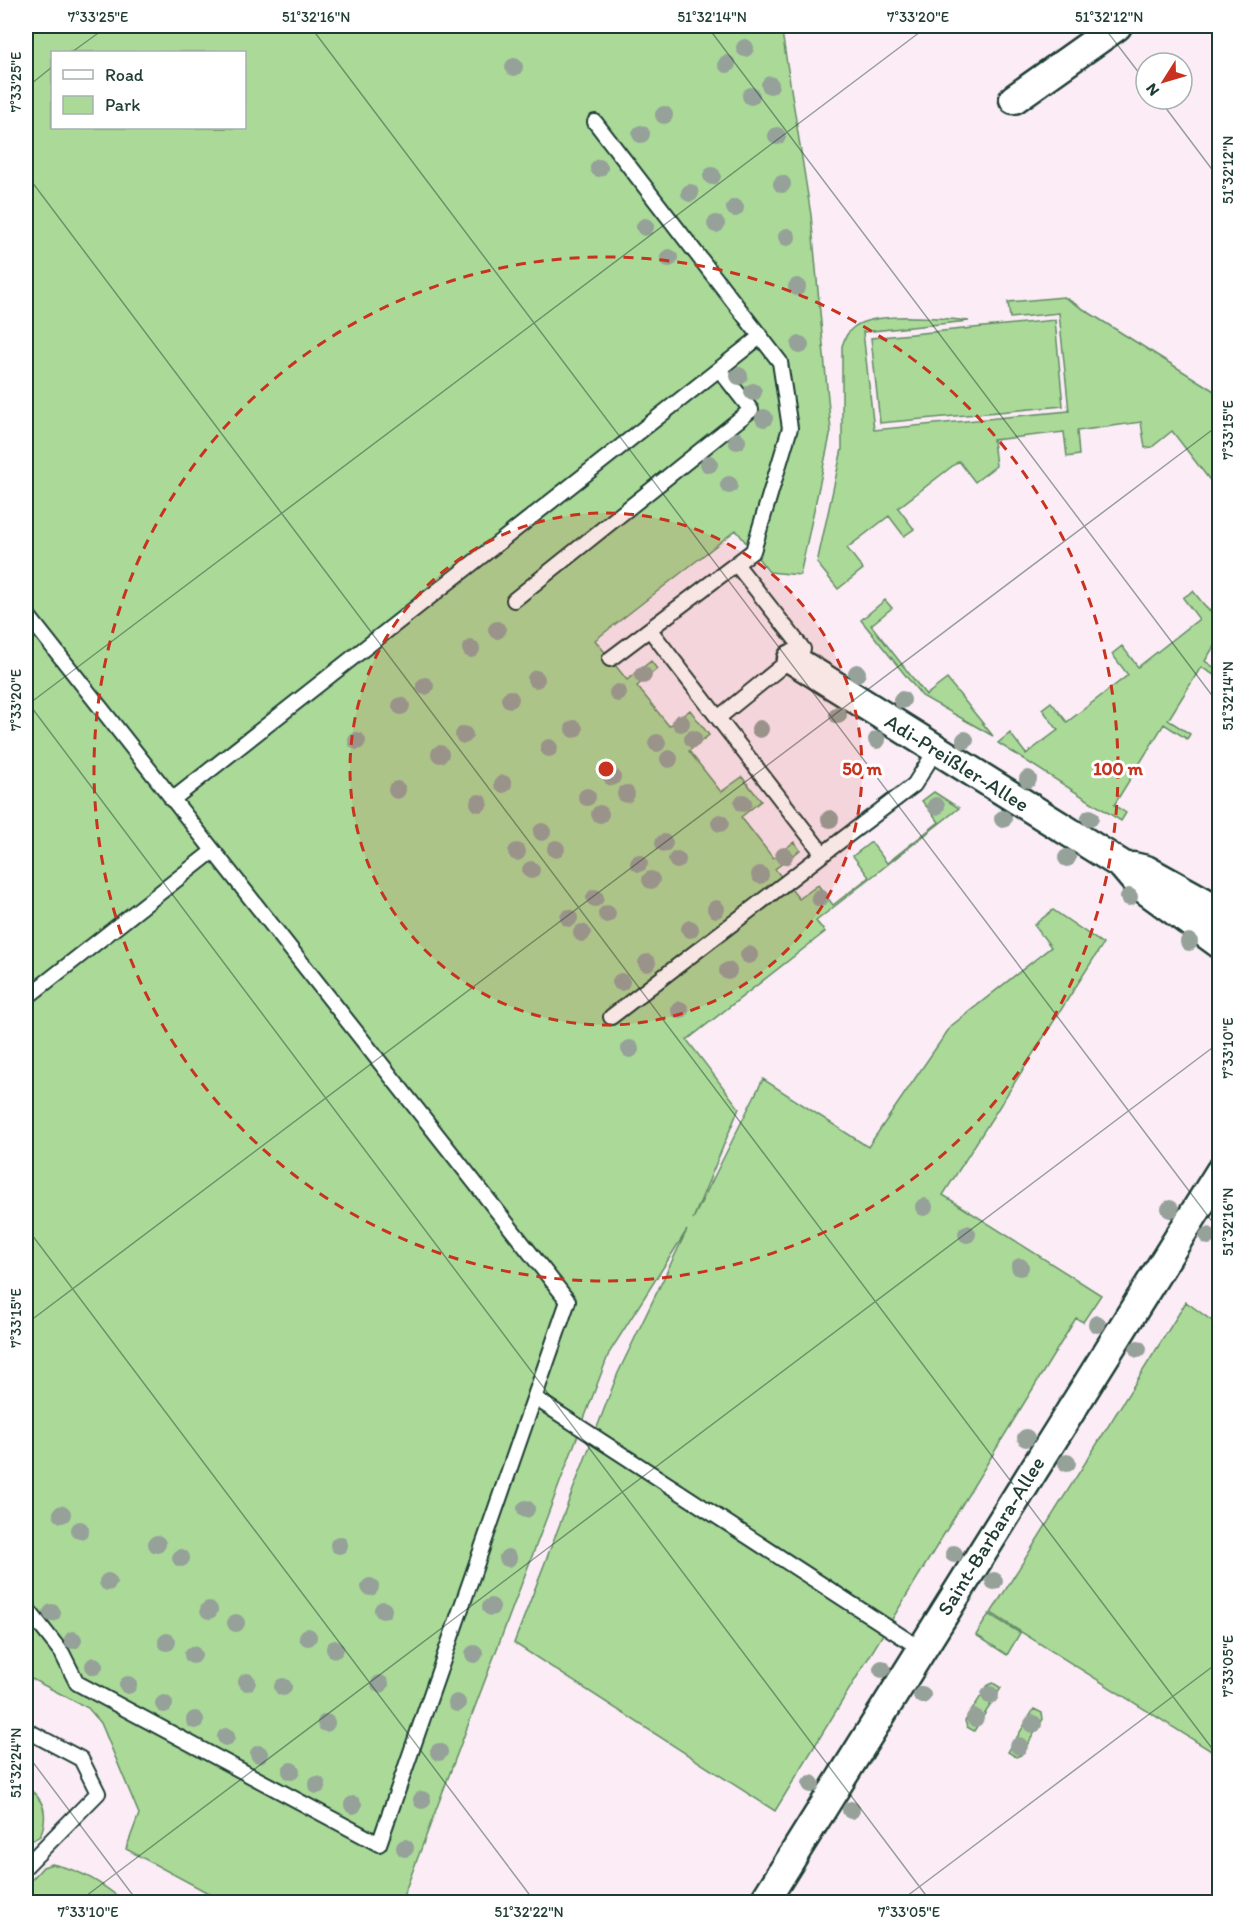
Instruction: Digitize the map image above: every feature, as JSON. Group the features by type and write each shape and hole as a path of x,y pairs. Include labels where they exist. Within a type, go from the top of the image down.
{"street":[{"path":"1014,99 1117,26"},
{"name":"Adi-Preißler-Allee","path":"792,659 1122,865 1139,885 1220,944"},
{"name":"Adi-Preißler-Allee","path":"1122,865 1146,870 1220,911"},
{"name":"Saint-Barbara-Allee","path":"764,1902 1220,1172"}],"lane":[{"path":"595,122 780,362 790,428 753,551 610,659"},
{"path":"172,800 761,336"},
{"path":"514,600 751,410 719,369"},
{"path":"718,718 803,650 736,564"},
{"path":"26,614 568,1301 379,1844 76,1683 62,1653 26,1606"},
{"path":"650,630 824,854"},
{"path":"611,1017 914,785 936,750"},
{"path":"26,998 213,851"},
{"path":"535,1398 921,1649"},
{"path":"26,1730 81,1759 98,1793 26,1866"}],"green space":[{"path":"26,26 781,26 811,215 831,431 800,575 769,572 736,530 595,640 627,680 651,661 657,669 637,686 669,726 690,710 709,735 689,751 721,792 742,777 761,801 741,817 773,858 794,842 800,850 775,869 799,899 818,885 833,905 869,877 853,856 871,842 887,863 939,822 922,801 934,792 959,808 816,921 825,932 687,1040 739,1108 693,1219 763,1079 868,1147 951,1026 1051,947 1034,925 1053,910 1103,944 943,1195 1101,1295 1083,1322 1076,1318 775,1811 514,1643 618,1373 687,1230 609,1353 401,1902 225,1902 126,1849 139,1814 101,1723 88,1708 26,1676"},
{"path":"1064,297 1219,394 1219,492 1172,431 1152,447 1145,448 1141,422 1077,431 1079,455 1067,457 1064,432 993,440 996,466 975,482 959,461 898,508 914,529 904,536 889,516 847,548 863,569 838,589 817,563 842,449 842,346 848,333 864,322 893,317 969,321 863,332 874,430 1069,411 1059,313 1010,318 1008,302"},
{"path":"1055,320 1063,406 880,423 871,338"},
{"path":"1193,591 1209,611 1219,603 1219,638 1205,661 1219,671 1219,678 1201,667 1168,720 1190,734 1187,739 1164,724 1114,805 1126,813 1121,821 998,743 1010,733 1026,754 1058,730 1042,709 1051,702 1067,722 1128,675 1112,654 1122,646 1138,667 1199,619 1183,598"},
{"path":"885,600 892,608 871,625 926,695 947,679 993,736 922,696 861,620"},
{"path":"1186,1302 1219,1326 1219,1756 991,1613"},
{"path":"989,1614 1020,1633 1007,1655 976,1635"},
{"path":"993,1683 1001,1688 974,1731 967,1727 965,1721 988,1685"},
{"path":"1034,1709 1042,1713 1043,1719 1021,1755 1016,1757 1008,1752"},
{"path":"26,1787 41,1802 45,1814 40,1836 26,1844"},
{"path":"52,1864 91,1878 125,1902 26,1902 26,1886 43,1867"}]}
